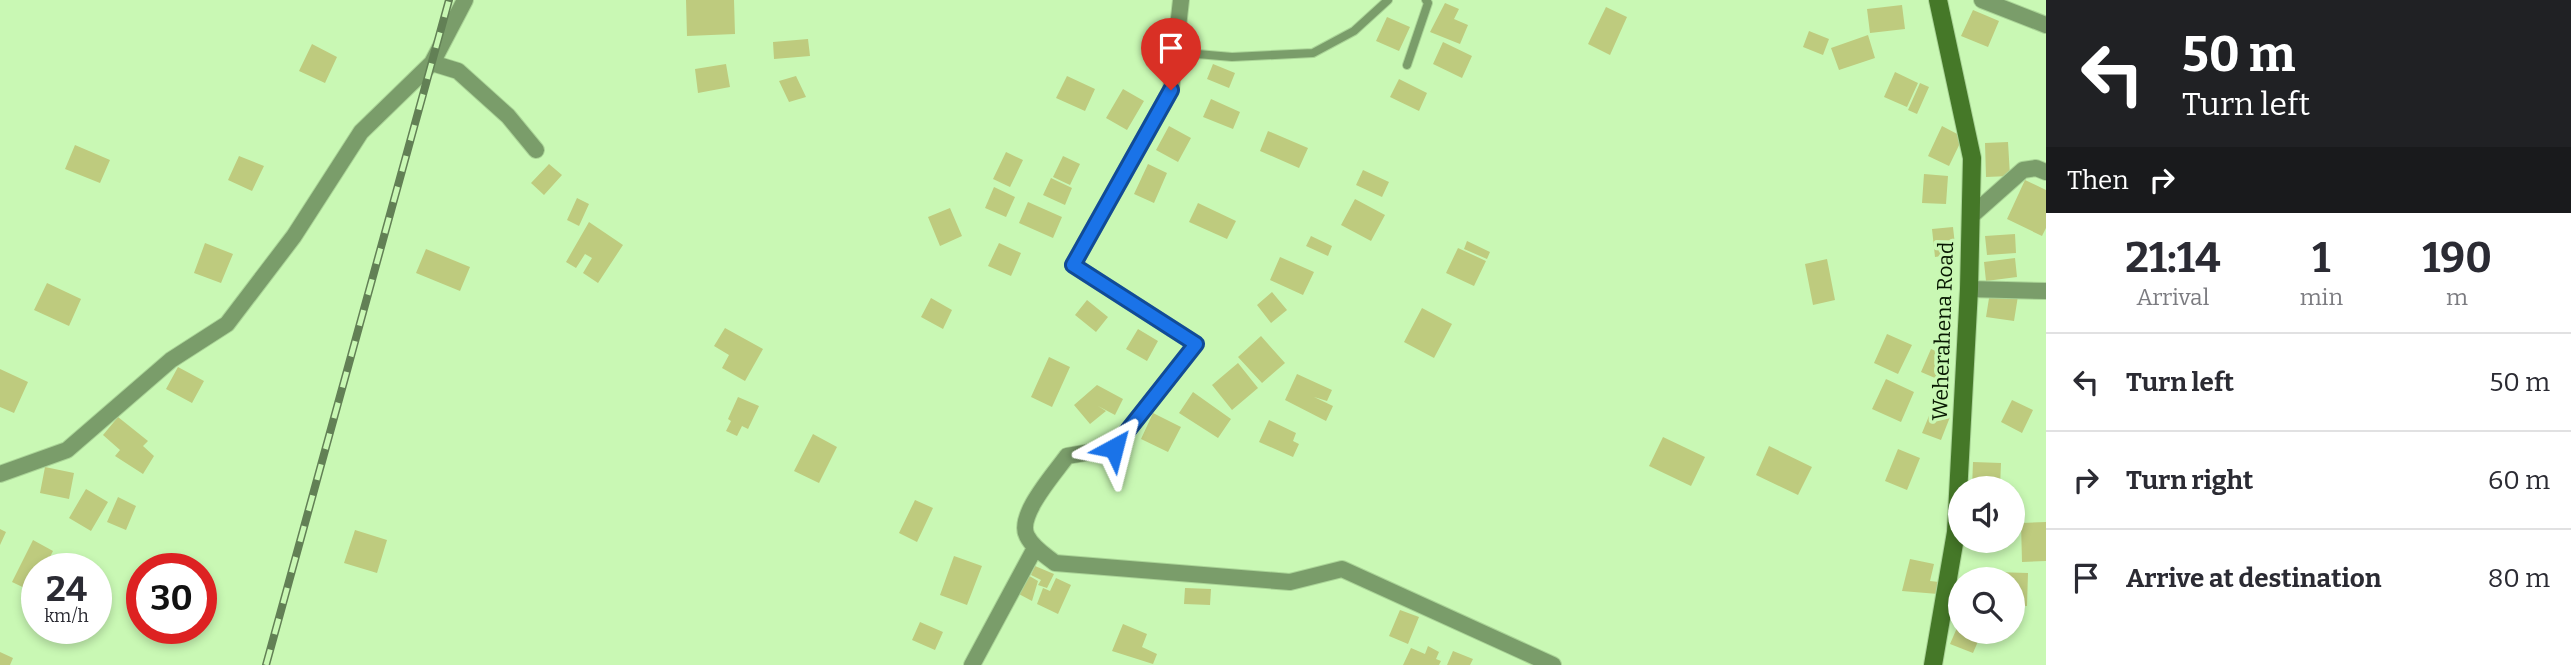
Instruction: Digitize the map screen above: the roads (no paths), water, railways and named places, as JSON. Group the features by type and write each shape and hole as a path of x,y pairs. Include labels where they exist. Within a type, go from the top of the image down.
{"main road":[{"name":"Weherahena Road","path":"1933,665 1956,531 1969,289 1972,158 1938,0"}],"street":[{"path":"0,474 68,450 171,360 227,324 294,236 361,132 432,63 465,0"},
{"path":"1181,0 1171,90 1073,265 1196,344 1114,448 1067,456 1024,518 1025,534 1035,548 1055,563 1290,582 1342,569 1553,665"},
{"path":"1982,0 2007,5 2046,25"},
{"path":"432,63 458,71 508,116 536,150"},
{"path":"1970,217 2024,170 2046,172"},
{"path":"1969,289 2046,290"},
{"path":"972,665 1035,548"}],"lane":[{"path":"1174,52 1232,57 1313,53 1354,31 1388,0"},
{"path":"1407,65 1428,3 1426,0"}],"railway":[{"path":"266,665 449,0"}]}
